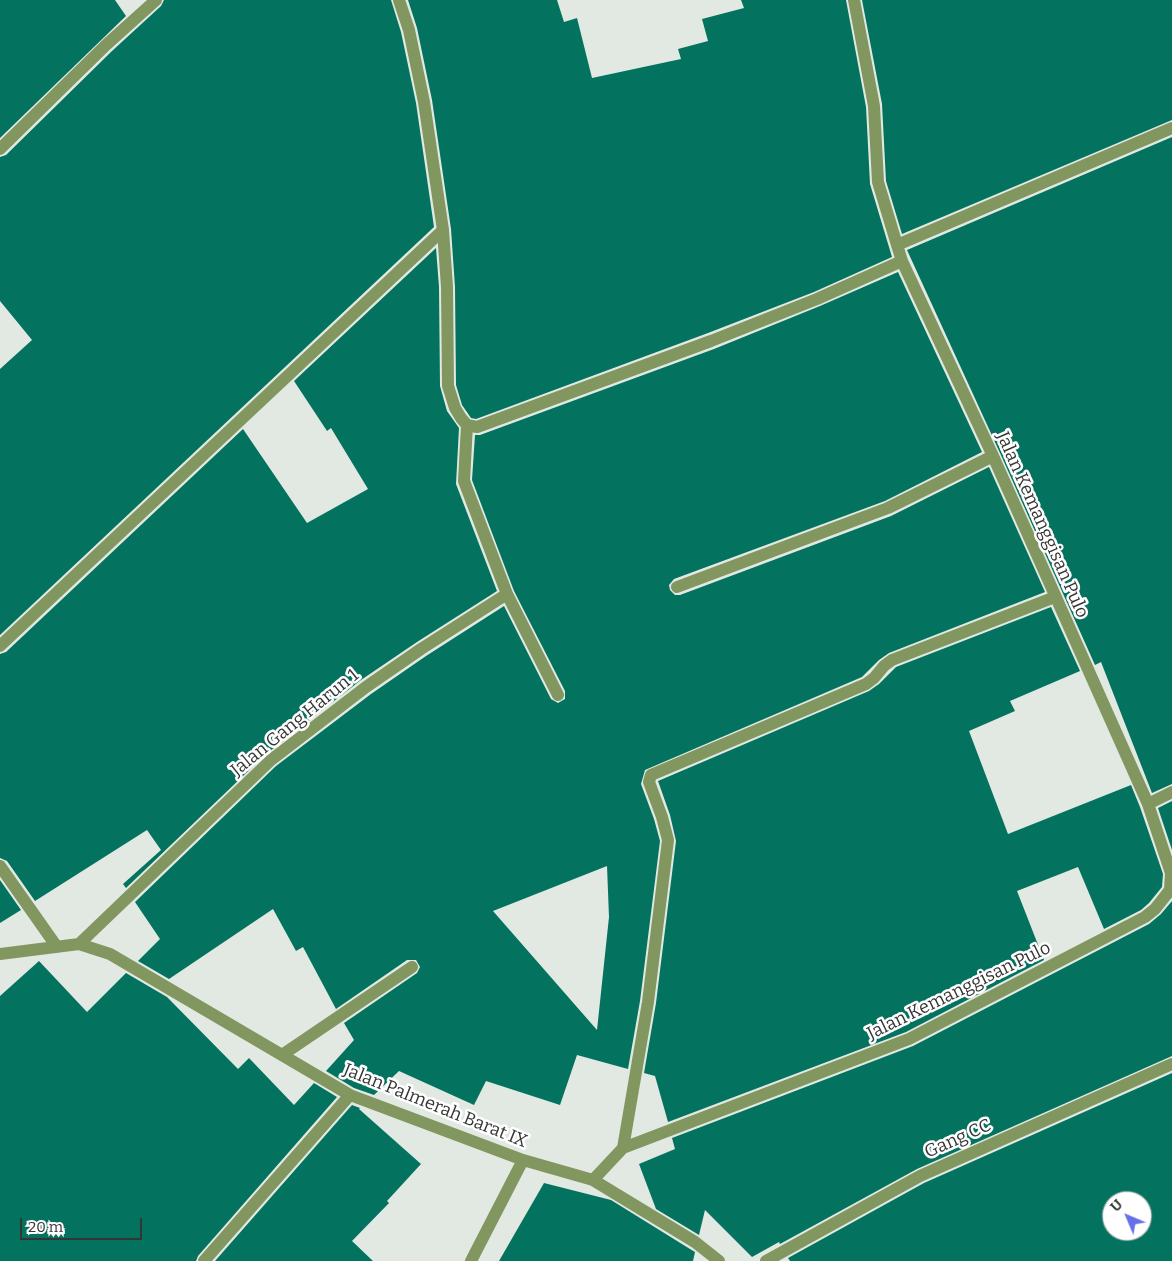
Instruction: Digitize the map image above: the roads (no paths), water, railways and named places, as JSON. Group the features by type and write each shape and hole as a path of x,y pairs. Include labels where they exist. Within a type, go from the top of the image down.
{"street":[{"path":"0,149 106,45 156,0"},
{"path":"398,0 408,30 424,102 442,230 447,287 448,386 455,408 468,425 477,427 710,341 817,299 902,261"},
{"name":"Jalan Kemanggisan Pulo","path":"592,1180 623,1148 909,1039 1145,917 1170,890 1171,873 1148,804 992,456 902,261 878,182 874,106 854,0"},
{"path":"897,245 1172,128"},
{"path":"0,646 442,230"},
{"path":"468,425 464,481 507,594 558,695"},
{"path":"677,587 888,508 992,456"},
{"name":"Jalan Gang Harun 1","path":"79,944 271,760 366,687 507,594"},
{"path":"623,1148 648,1002 668,840 649,782 651,775 866,684 892,660 1055,596"},
{"path":"1148,804 1172,792"},
{"path":"0,866 56,947"},
{"name":"Jalan Palmerah Barat IX","path":"0,954 79,944 110,954 350,1094 523,1160 592,1180 695,1242 719,1261"},
{"path":"282,1055 412,967"},
{"name":"Gang CC","path":"766,1261 920,1176 1172,1064"},
{"path":"204,1261 350,1094"},
{"path":"471,1261 523,1160"}]}
